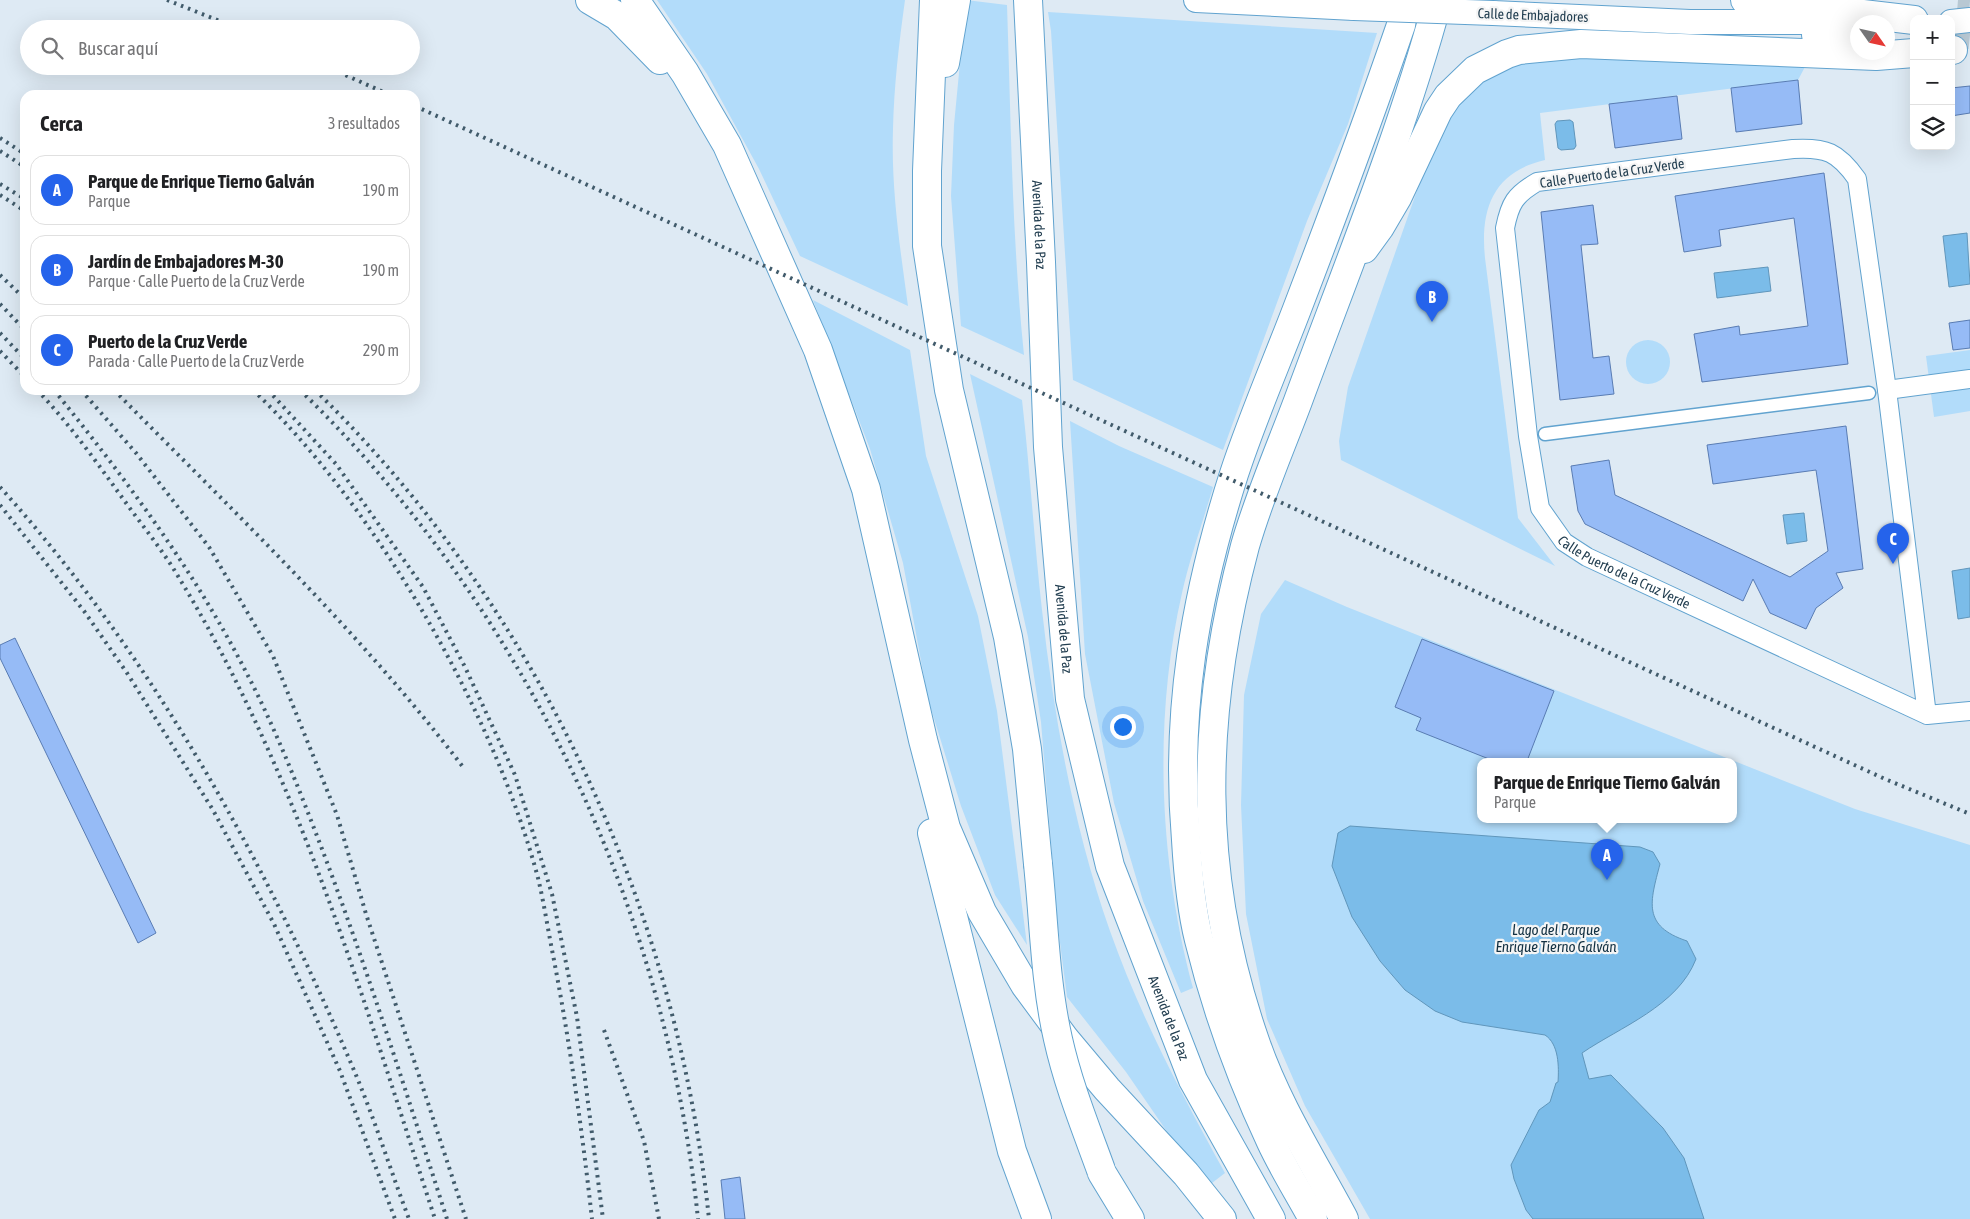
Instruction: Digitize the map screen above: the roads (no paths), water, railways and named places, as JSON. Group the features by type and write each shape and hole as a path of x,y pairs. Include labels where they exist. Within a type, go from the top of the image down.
{"highway":[{"path":"590,0 617,16 656,55 672,78 698,96"},
{"path":"635,0 728,145 811,332 866,489 923,740 946,828 982,912 1025,985 1065,1039 1107,1089 1186,1174 1222,1219"},
{"path":"934,0 927,171 927,246 949,390 1008,637 1027,749 1051,995 1058,1037 1069,1082 1119,1219"},
{"path":"927,171 956,0"},
{"name":"Avenida de la Paz","path":"1028,0 1048,447 1070,699 1110,866 1193,1080 1271,1219"},
{"path":"1313,1219 1272,1145 1250,1096 1234,1053 1198,939 1190,888 1183,803 1185,695 1192,642 1202,594 1234,474 1347,177 1401,25 1405,0"},
{"path":"1424,53 1438,0"},
{"path":"1344,1219 1285,1107 1253,1034 1235,978 1213,853 1210,787 1213,716 1224,640 1246,545 1424,53 1447,0"},
{"path":"1745,0 1910,21"},
{"path":"1347,270 1380,227 1397,198 1438,111 1463,80 1493,59 1519,50 1580,44 1876,56 1910,53"},
{"path":"866,489 876,588 930,824 1012,1151 1037,1219"},
{"path":"1102,1171 1130,1219"}],"main road":[{"name":"Calle de Embajadores","path":"1196,0 1690,22 1910,21"},
{"path":"1955,22 1970,20"},
{"name":"Calle de Embajadores","path":"1690,22 1745,30 1850,38"},
{"path":"1895,44 1910,46"}],"street":[{"name":"Calle Puerto de la Cruz Verde","path":"1813,148 1828,151 1847,165 1857,179 1887,390 1927,715 1587,557 1564,542 1540,508 1528,436 1505,244 1505,228 1509,206 1522,191 1537,182 1793,149 1813,148"},
{"path":"1887,390 1970,379"},
{"path":"1545,434 1869,393"},
{"path":"1927,715 1970,710"}],"water":[{"path":"1570,120 1573,122 1576,146 1574,149 1561,150 1558,148 1555,124 1557,121"},
{"path":"1967,233 1970,284 1949,287 1943,236"},
{"path":"1768,267 1771,291 1717,298 1714,273"},
{"path":"1804,513 1807,541 1787,544 1783,515"},
{"path":"1970,568 1970,617 1958,619 1952,571"},
{"name":"Lago del Parque Enrique Tierno Galván","path":"1350,826 1640,847 1653,852 1660,864 1652,901 1656,920 1662,928 1687,941 1696,959 1676,990 1662,1003 1582,1053 1589,1079 1611,1075 1663,1128 1684,1158 1704,1219 1533,1219 1526,1210 1514,1179 1511,1165 1539,1110 1550,1102 1558,1082 1556,1050 1550,1039 1545,1035 1462,1022 1435,1011 1405,990 1380,961 1352,917 1332,866 1338,833"}],"tunnel":[{"path":"1958,0 1970,1"},
{"path":"1955,33 1970,35"}],"railway":[{"path":"167,0 217,20"},
{"path":"345,75 379,90"},
{"path":"420,108 1885,779 1970,814"},
{"path":"0,138 20,151"},
{"path":"0,151 20,164"},
{"path":"0,184 20,196"},
{"path":"0,195 20,208"},
{"path":"0,275 20,294"},
{"path":"0,304 20,325"},
{"path":"0,333 20,354"},
{"path":"0,351 20,372"},
{"path":"42,395 81,442 173,568 217,644 256,722 291,803 323,885 381,1052 435,1219"},
{"path":"58,395 132,491 180,560 225,633 266,714 295,781 339,895 387,1033 447,1219"},
{"path":"85,395 136,453 209,547 273,656 337,815 366,914 466,1219"},
{"path":"119,395 339,620 423,717 463,767"},
{"path":"258,395 299,438 344,493 386,553 426,616 461,682 492,749 518,814 540,887 570,1054 592,1219"},
{"path":"273,395 336,464 423,587 465,667 515,775 552,894 577,1017 603,1219"},
{"path":"305,395 380,475 453,568 516,666 571,770 617,878 654,989 681,1103 698,1219"},
{"path":"320,395 395,476 467,568 530,667 584,770 629,878 665,990 692,1104 709,1219"},
{"path":"0,487 55,552 107,620 155,690 200,762 242,837 282,913 319,990 368,1105 409,1219"},
{"path":"0,505 84,611 127,673 213,810 274,924 340,1071 395,1219"},
{"path":"604,1030 644,1141 659,1219"}],"place":[{"name":"Jardín de Embajadores M-30","path":"1432,322"},
{"name":"Puerto de la Cruz Verde","path":"1893,564"},
{"name":"Parque de Enrique Tierno Galván","path":"1607,880"}]}
